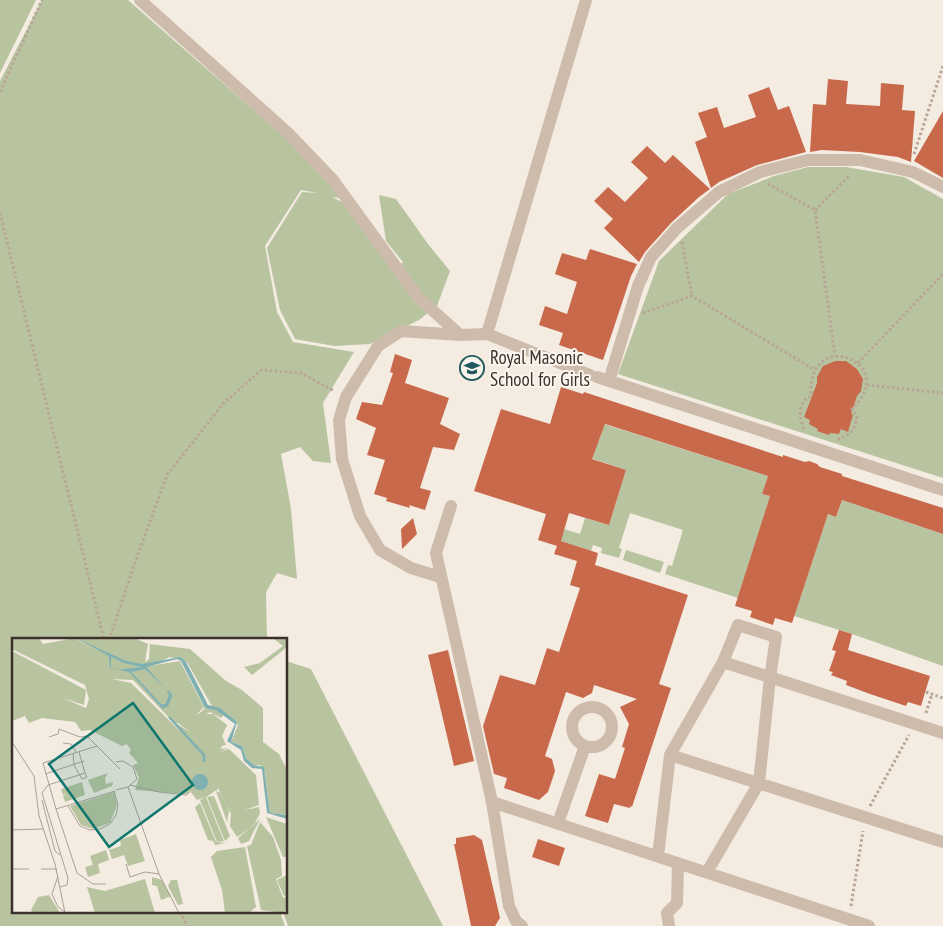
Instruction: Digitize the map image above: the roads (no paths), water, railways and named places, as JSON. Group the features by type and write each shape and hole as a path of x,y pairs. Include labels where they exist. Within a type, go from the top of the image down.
{"lane":[{"path":"140,0 301,147 333,180 418,298 460,335"},
{"path":"487,334 586,0"},
{"path":"599,378 628,319 638,286 651,257 680,226 719,192 760,172 808,160 864,160 913,172 943,187"},
{"path":"440,577 412,568 380,550 360,516 342,459 339,420 346,397 378,346 401,331 460,335 487,334 599,378 943,490"},
{"path":"452,506 436,553 492,802 509,906 516,921 522,926"},
{"path":"658,856 670,755 723,662 738,625 761,632 776,637 759,783 707,872"},
{"path":"723,662 943,734"},
{"path":"558,823 584,746"},
{"path":"670,755 943,842"},
{"path":"492,802 869,926"},
{"path":"669,926 667,913 677,903 678,863"}],"place":[{"name":"Royal Masonic School for Girls","path":"472,368"}]}
